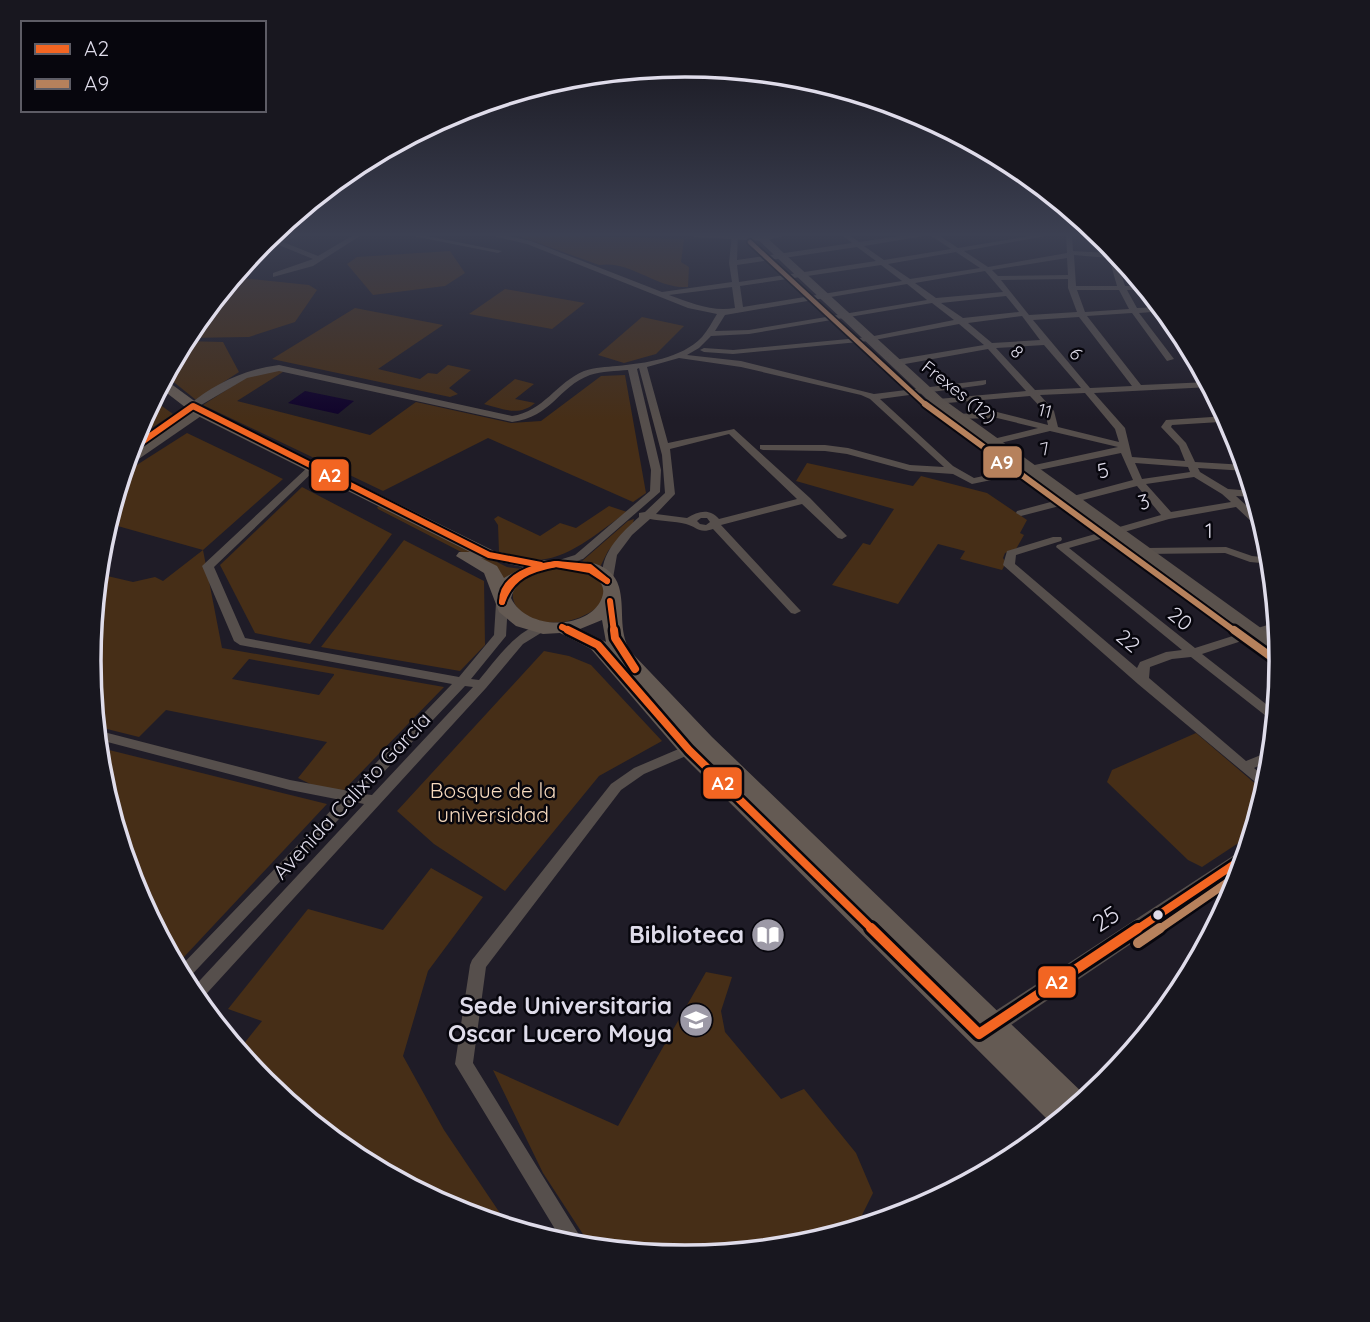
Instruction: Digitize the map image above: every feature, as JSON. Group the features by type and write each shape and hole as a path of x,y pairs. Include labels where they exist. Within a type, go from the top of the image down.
{"main road":[{"name":"Frexes (12)","path":"823,296 922,389 957,417 1116,529 1268,642"},
{"path":"168,389 190,412"},
{"path":"164,398 308,471 489,555 541,565"},
{"path":"144,442 190,412"},
{"path":"140,451 190,412"},
{"path":"308,471 491,570 511,617 525,624 553,627 584,622 600,613 609,592"},
{"path":"502,598 509,581 541,565 560,563 589,568 609,592 612,638 697,746"},
{"path":"553,627 598,645 612,664 987,1029 1070,1100"},
{"path":"987,1029 1058,1110"}],"street":[{"path":"668,296 691,306 722,313 818,296"},
{"path":"738,296 739,309"},
{"name":"8","path":"926,296 990,346 1049,411 1051,427"},
{"path":"190,412 243,374 258,368 279,368 512,419 523,419 533,416 574,380 587,373 637,366 749,332 933,301 988,296"},
{"name":"6","path":"1007,296 1120,428 1126,452 1139,482 1168,516"},
{"path":"1075,296 1082,315 1138,388"},
{"path":"1126,296 1133,311 1170,359"},
{"path":"674,356 706,346 733,352 869,339 961,321 1151,310"},
{"path":"706,346 722,313"},
{"path":"894,363 990,346 1046,342"},
{"path":"706,346 873,397 983,382"},
{"path":"609,592 606,567 613,550 670,494 670,471 664,447 637,366"},
{"path":"560,563 579,557 656,492 657,482 637,366"},
{"path":"938,402 1032,393 1200,385"},
{"path":"873,397 954,471"},
{"name":"11","path":"957,417 988,414 1051,427 1126,452"},
{"path":"1217,419 1169,422 1166,427 1183,445 1193,469 1226,492 1250,514"},
{"path":"992,442 1051,427"},
{"path":"664,447 732,431 842,536"},
{"path":"763,447 825,448 848,451 910,468 954,471"},
{"name":"7","path":"954,471 972,481 1126,452 1193,469"},
{"path":"1193,469 1236,468"},
{"name":"5","path":"1021,513 1071,498 1193,469"},
{"path":"308,471 208,566 240,641 305,655 482,685"},
{"path":"1226,492 1244,493"},
{"path":"716,524 806,500"},
{"name":"3","path":"1059,543 1168,516 1238,504"},
{"path":"633,511 646,516 691,522 695,516 702,514 713,517 716,524 795,611"},
{"name":"20","path":"1059,543 1191,653 1267,712"},
{"name":"22","path":"1059,543 1011,553 1009,565 1257,778"},
{"name":"1","path":"1146,551 1226,551 1260,560"},
{"name":"Avenida Calixto García","path":"189,969 463,680 500,636 502,598"},
{"name":"Avenida Calixto García","path":"202,989 482,685 519,641 553,627"},
{"path":"1142,681 1144,665 1170,655 1191,653 1268,627"},
{"path":"106,737 290,785 376,801"},
{"path":"568,1233 464,1064 478,965 615,787 639,771 697,746"},
{"path":"1244,767 1260,759"},
{"name":"25","path":"987,1029 1232,866"}],"green space":[{"path":"230,296 313,296 295,322 249,337 199,338"},
{"path":"495,296 543,296 585,303 552,329 469,314"},
{"path":"355,308 443,325 378,369 420,379 428,373 437,374 448,365 471,370 449,388 458,394 450,397 272,359"},
{"path":"642,317 684,326 656,354 624,363 598,355"},
{"path":"196,341 223,342 239,372 196,400 173,381"},
{"path":"265,370 286,370 237,401 370,435 416,402 511,423 541,421 601,376 625,375 646,493 633,502 488,438 383,491 203,405 248,376"},
{"path":"515,379 534,384 515,399 535,403 517,411 484,404"},
{"path":"160,405 173,414 149,430"},
{"path":"187,433 283,479 203,550 117,526 134,466"},
{"path":"807,463 913,486 921,476 987,493 1027,520 1020,533 1024,535 1016,549 1005,553 1003,558 1006,563 1002,570 960,559 965,551 938,544 898,604 832,585 863,543 870,545 894,509 796,481"},
{"path":"302,487 392,534 310,644 255,633 220,565"},
{"path":"382,505 507,567 522,569 506,582 498,571 378,509 377,507"},
{"path":"609,506 627,512 568,552 535,560 518,559 499,552 498,525 494,519 498,516 540,536 560,523 576,528"},
{"path":"634,519 608,551 600,567 581,562 628,521"},
{"path":"404,540 484,581 485,645 460,671 321,647"},
{"path":"203,550 222,648 444,687 337,797 298,778 327,742 166,710 139,737 105,729 101,661 107,576 133,582 155,577 163,581","holes":["249,659 334,675 319,695 232,679"]},
{"path":"562,567 599,579 604,595 595,610 566,621 545,622 528,616 517,607 513,595 518,583 534,573"},
{"name":"Bosque de la universidad","path":"544,651 569,656 591,665 662,741 599,776 505,891 434,844 397,811"},
{"path":"1196,733 1256,784 1240,842 1202,867 1188,860 1107,782 1112,770"},
{"path":"108,750 327,804 183,958 161,919 132,849"},
{"path":"431,868 483,897 428,971 403,1056 444,1130 501,1215 462,1201 393,1167 329,1124 272,1074 244,1044 262,1021 228,1009 308,909 383,930"},
{"path":"706,972 732,977 721,1011 725,1032 781,1099 804,1089 856,1153 873,1193 861,1218 799,1234 761,1240 685,1245 647,1244 584,1236 543,1173 493,1070 618,1126"}],"shaded area":[{"path":"305,391 354,401 338,414 288,403"}],"transit line":[{"name":"A9","path":"808,296 932,411 1269,655"},
{"name":"A2","path":"144,440 193,406 489,555 541,565"},
{"name":"A2","path":"502,602 505,590 523,572 538,566 556,564"},
{"name":"A2","path":"502,602 510,585 522,574 556,564"},
{"name":"A2","path":"556,564 590,570 607,581"},
{"name":"A2","path":"556,564 590,567 607,581"},
{"name":"A2","path":"610,601 615,638 635,669"},
{"name":"A2","path":"562,627 598,645 689,750 979,1034 1232,866"},
{"name":"A9","path":"1138,943 1225,884"}],"place":[{"name":"Biblioteca","path":"768,935"},
{"name":"Sede Universitaria Oscar Lucero Moya","path":"696,1020"}]}
